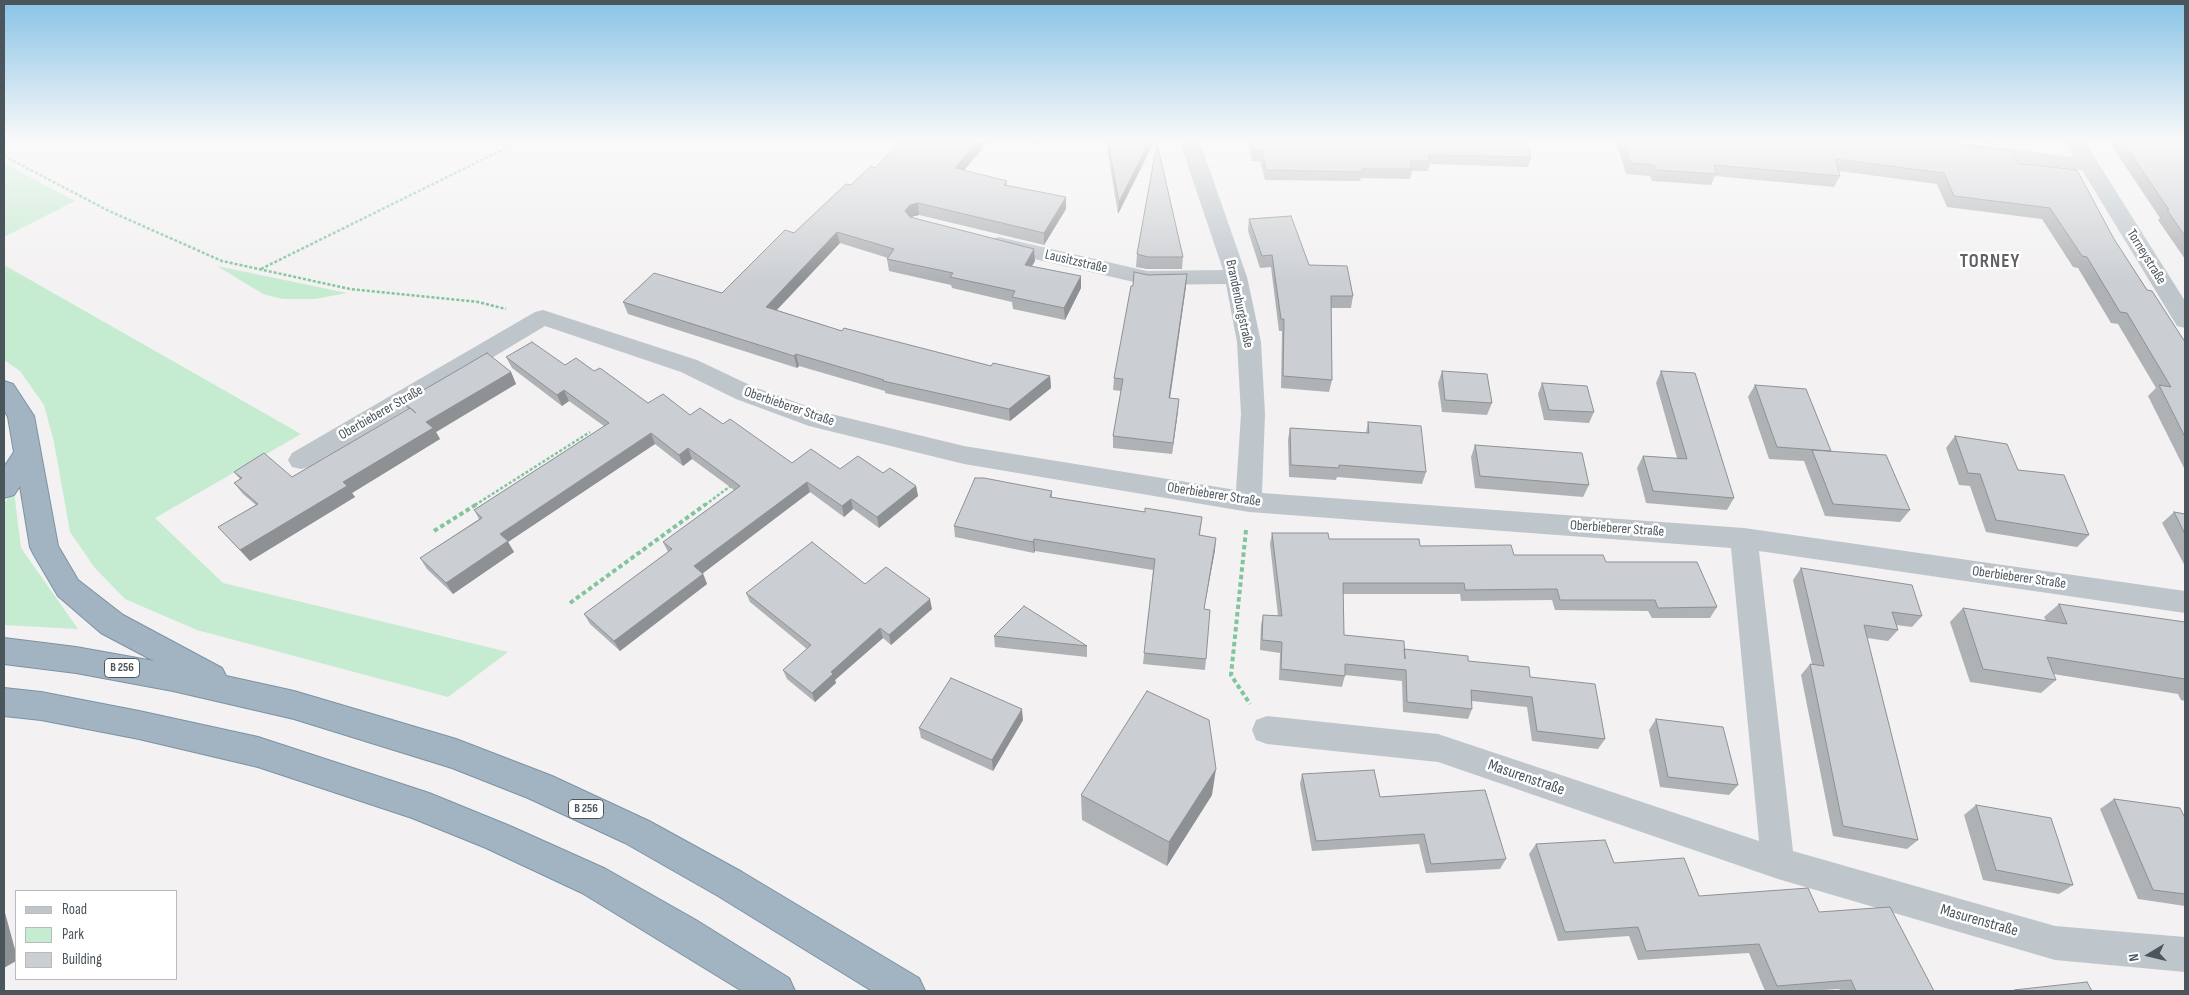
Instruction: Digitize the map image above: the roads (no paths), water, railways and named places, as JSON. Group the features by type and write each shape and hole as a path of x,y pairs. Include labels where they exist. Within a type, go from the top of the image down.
{"highway":[{"path":"4,390 21,416 44,547 68,588 112,624 238,693"},
{"path":"4,488 28,452"},
{"name":"B 256","path":"4,651 76,660 173,678 294,705 389,732 456,754 540,787 637,832 721,879 906,991"},
{"path":"4,702 41,706 139,725 258,752 417,804 498,837 594,881 683,933 776,991"}],"street":[{"name":"Brandenburgstraße","path":"1206,188 1236,277 1249,342 1253,414 1249,502"},
{"name":"Torneystraße","path":"2104,188 2185,320"},
{"name":"Lausitzstraße","path":"976,238 1147,278 1236,277"},
{"name":"Oberbieberer Straße","path":"301,460 543,317 689,366 745,393 818,420 964,454 1249,502 1744,538 2185,602"},
{"path":"1744,538 1778,862"},
{"name":"Masurenstraße","path":"1267,730 1438,748 1778,862 2055,943 2185,955"}],"district":[{"name":"TORNEY","path":"1990,262"}]}
